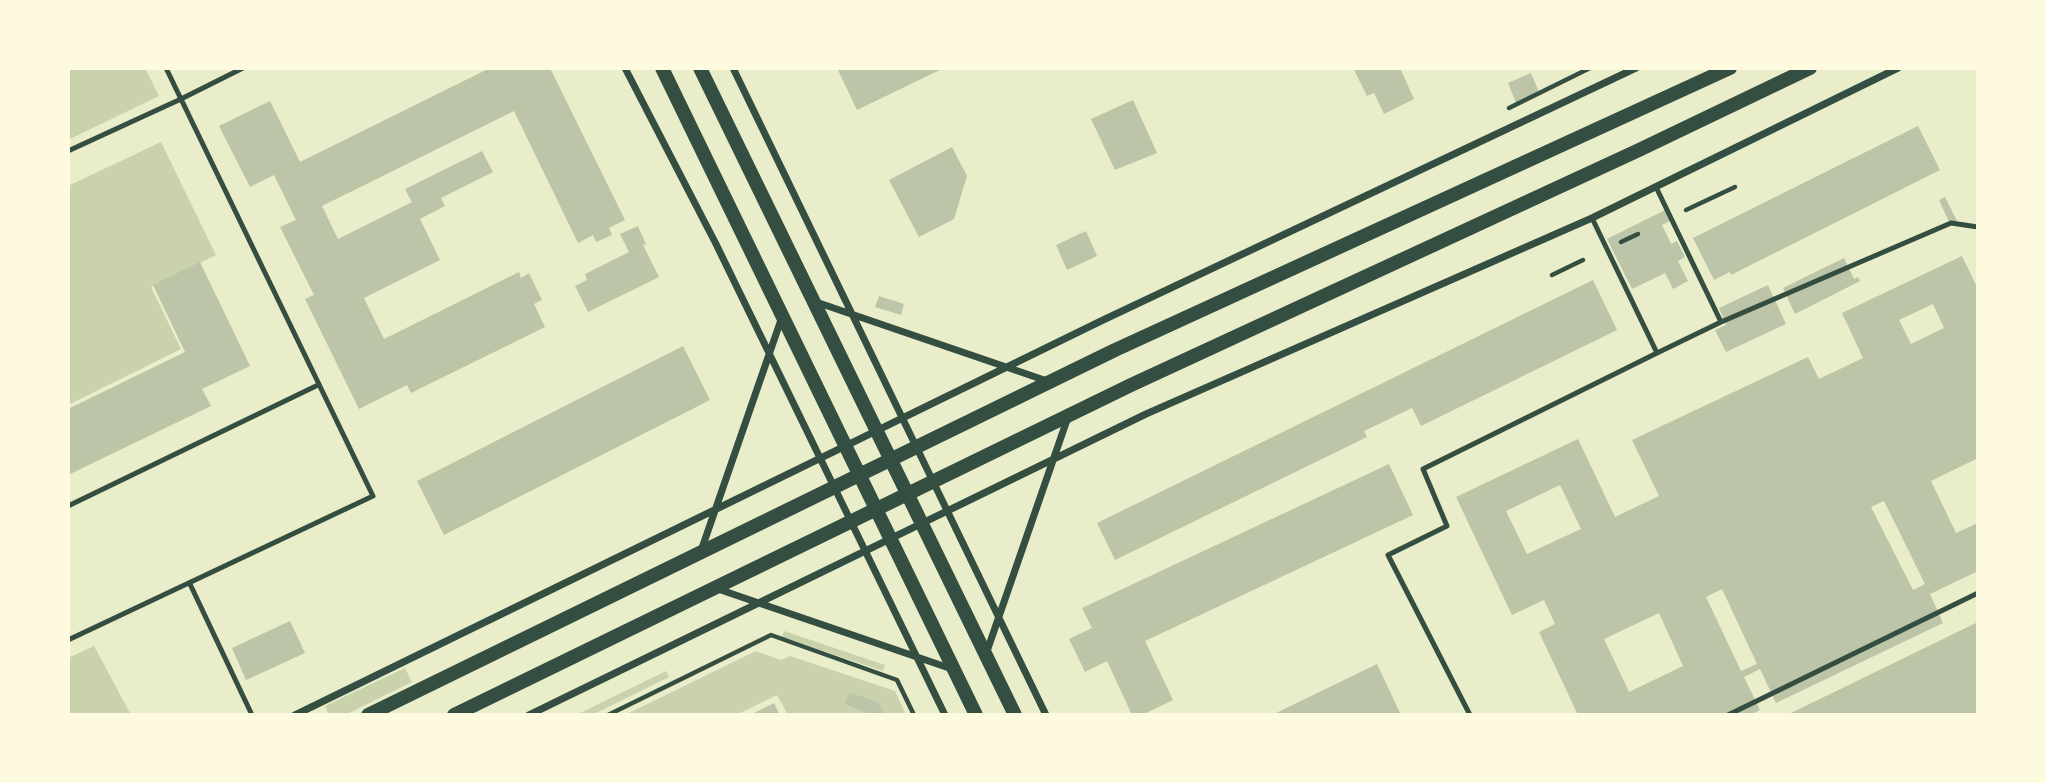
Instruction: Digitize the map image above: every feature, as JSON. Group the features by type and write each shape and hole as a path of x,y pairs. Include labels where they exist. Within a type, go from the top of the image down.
{"main road":[{"path":"662,68 976,715"},
{"path":"700,68 1016,715"},
{"path":"368,715 1050,382 1730,68"},
{"path":"454,715 1069,415 1810,68"}],"street":[{"path":"625,68 769,354 945,715"},
{"path":"733,68 1046,715"},
{"path":"295,715 1007,367 1636,68"},
{"path":"528,715 1146,414 1592,218 1898,68"},
{"path":"814,301 1050,382"},
{"path":"700,553 782,317"},
{"path":"986,654 1069,415"},
{"path":"715,588 954,670"}],"lane":[{"path":"68,640 373,496 166,68"},
{"path":"68,151 243,68"},
{"path":"1656,187 1721,322"},
{"path":"1592,218 1657,353"},
{"path":"1470,715 1388,555 1447,526 1423,469 1721,322 1951,223 1978,228"},
{"path":"68,506 318,385"},
{"path":"191,584 252,715"},
{"path":"1728,715 1978,593"}],"path":[{"path":"1505,110 1590,68"},
{"path":"1686,210 1735,187"},
{"path":"1621,242 1638,234"},
{"path":"1552,275 1583,260"},
{"path":"608,715 771,635 897,680 914,715"}],"green space":[{"path":"68,68 145,68 159,96 68,140"},
{"path":"161,142 216,255 151,287 181,349 68,405 68,186"},
{"path":"784,631 885,665 883,671 782,637"},
{"path":"94,646 131,715 68,715 68,658"},
{"path":"756,651 781,660 790,656 895,691 906,715 885,715 879,702 849,692 844,704 871,715 788,715 777,695 736,715 625,715"},
{"path":"405,668 412,682 345,715 329,715 325,706"},
{"path":"666,671 669,677 592,715 576,715"}],"building":[{"path":"490,68 550,68 625,220 609,228 612,235 596,242 593,235 578,243 514,111 322,206 338,239 412,202 405,189 482,151 493,172 441,198 445,206 420,219 440,260 364,298 384,339 519,272 521,278 529,273 542,300 534,304 545,327 411,393 407,385 359,409 305,299 314,295 280,227 296,220 274,175 250,187 219,126 270,101 300,162"},
{"path":"837,68 944,68 857,110"},
{"path":"1353,68 1400,68 1414,99 1384,114 1374,93 1367,96"},
{"path":"1531,73 1539,92 1516,103 1508,83"},
{"path":"1133,100 1157,153 1115,170 1091,119"},
{"path":"1918,126 1940,170 1731,275 1730,272 1714,280 1693,238"},
{"path":"952,147 967,176 954,219 919,237 889,180"},
{"path":"1945,197 1957,221 1950,224 1939,200"},
{"path":"1667,209 1672,220 1662,225 1671,244 1677,241 1685,257 1678,261 1688,281 1673,289 1665,273 1632,289 1607,239"},
{"path":"638,226 646,244 643,245 659,277 588,312 575,286 587,280 585,274 629,252 620,234"},
{"path":"1086,231 1097,256 1067,270 1056,245"},
{"path":"1962,256 1978,289 1978,458 1931,481 1956,533 1978,523 1978,571 1930,594 1943,623 1776,703 1760,669 1744,677 1760,710 1750,715 1578,715 1539,632 1555,624 1544,600 1512,615 1456,497 1578,439 1615,517 1659,496 1632,440 1808,357 1819,379 1863,358 1842,313","holes":["1933,304 1944,328 1911,344 1899,320","1560,485 1581,529 1527,554 1506,511","1884,501 1925,584 1913,590 1871,507","1722,589 1757,664 1741,671 1706,597","1659,613 1683,666 1629,692 1604,639"]},
{"path":"1844,258 1854,279 1858,277 1860,281 1795,314 1783,288"},
{"path":"200,262 250,366 202,389 211,406 68,475 68,409 185,352 153,285"},
{"path":"1593,280 1617,330 1421,426 1412,408 1364,431 1367,437 1115,560 1097,523"},
{"path":"1768,285 1786,324 1726,352 1715,330 1726,325 1719,308"},
{"path":"879,296 904,304 901,315 875,307"},
{"path":"683,346 710,400 444,535 417,481"},
{"path":"1389,464 1413,515 1145,641 1173,700 1142,715 1132,715 1107,661 1085,672 1069,639 1092,628 1082,608"},
{"path":"290,621 305,653 246,680 232,648"},
{"path":"1978,622 1978,715 1787,715"},
{"path":"1377,664 1401,715 1272,715"},
{"path":"849,692 879,702 885,715 871,715 844,704"},
{"path":"774,703 780,715 750,715"}]}
